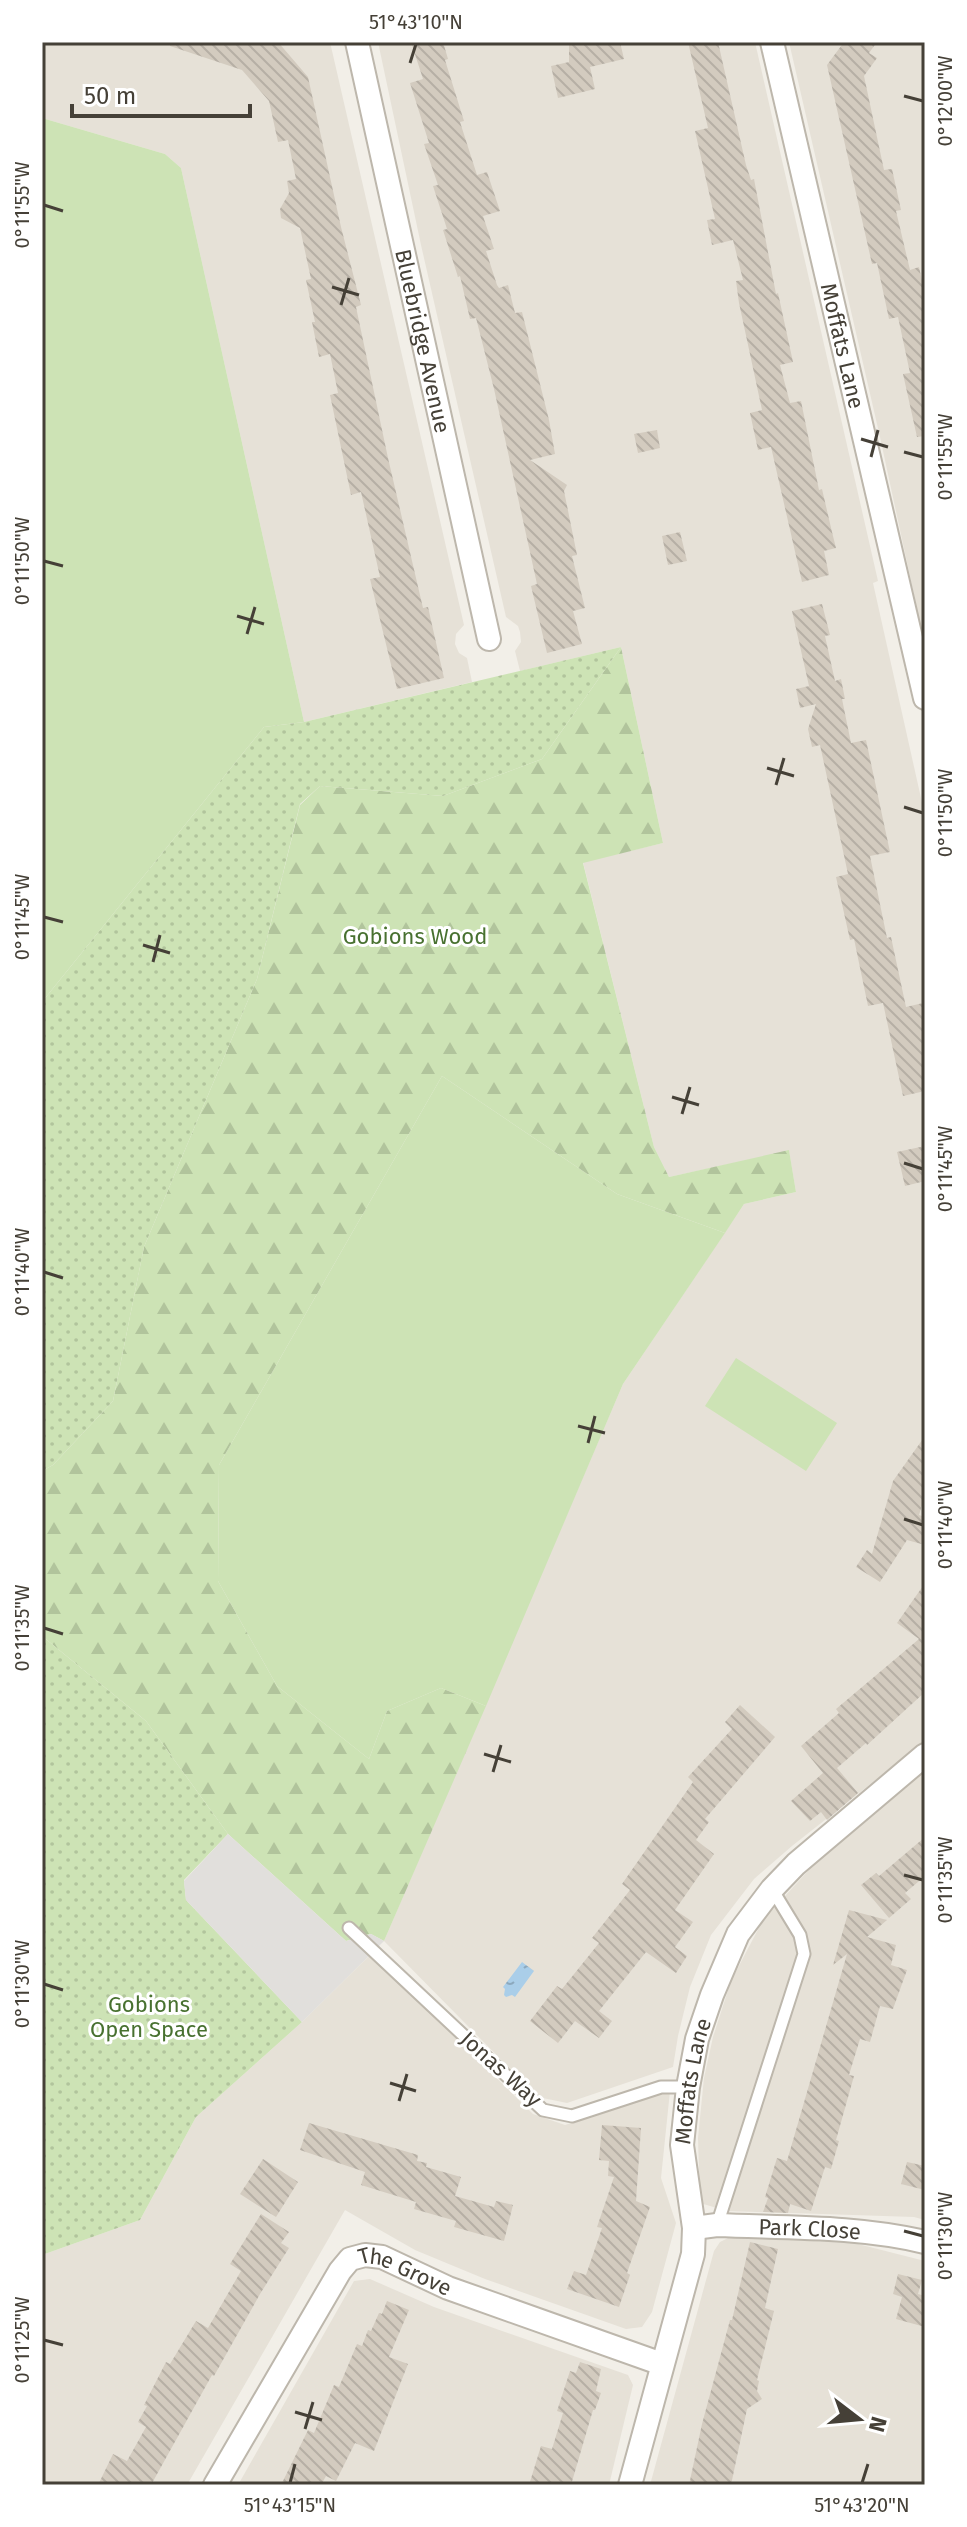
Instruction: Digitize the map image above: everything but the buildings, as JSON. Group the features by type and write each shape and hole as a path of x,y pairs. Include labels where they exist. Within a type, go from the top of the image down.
{"street":[{"name":"Bluebridge Avenue","path":"357,42 489,639"},
{"name":"Moffats Lane","path":"772,42 925,698"},
{"name":"Moffats Lane","path":"630,2485 693,2254 694,2228 682,2145 697,2039 712,1995 738,1934 772,1889 796,1864 925,1755"},
{"name":"Park Close","path":"694,2228 717,2225 865,2232 925,2242"},
{"name":"The Grove","path":"215,2485 340,2271 350,2259 365,2255 382,2257 448,2288 662,2364"}],"lane":[{"path":"717,2225 804,1954 800,1935 772,1889"},
{"name":"Jonas Way","path":"349,1928 543,2110 572,2116 661,2087 688,2087"}],"shaded area":[{"path":"42,42 330,42 464,625 456,634 455,644 459,653 467,658 472,682 304,722 181,168 165,154 42,118"},
{"path":"378,42 755,42 878,581 873,583 925,816 925,1741 754,1879 711,1935 690,1987 673,2067 567,2103 538,2097 384,1941 623,1384 744,1204 796,1192 789,1151 669,1177 654,1147 583,862 663,843 621,647 520,671 515,651 521,642 520,632 518,626 506,617"},
{"path":"789,42 925,42 925,646 880,437"},
{"path":"925,1770 925,2220 914,2217 727,2211 700,2203 698,2138 704,2078 731,1981 763,1920 818,1860"},
{"path":"228,1834 346,1941 371,1934 384,1941 302,2022 186,1900 184,1881"},
{"path":"371,1954 533,2114 565,2125 670,2091 661,2178 676,2223 652,2312 642,2327 626,2329 485,2279 415,2250 345,2210 187,2485 42,2485 42,2255 140,2220 196,2117 302,2022"},
{"path":"730,2237 854,2243 925,2261 925,2485 650,2485 714,2251 720,2242"},
{"path":"370,2279 434,2307 628,2375 633,2385 609,2485 238,2485 354,2281"}],"green space":[{"path":"42,118 165,154 181,168 304,722 264,727 42,1002"},
{"name":"Gobions Wood","path":"621,647 663,843 583,863 654,1147 669,1177 789,1150 796,1192 744,1204 725,1233 617,1194 442,1076 219,1465 218,1581 277,1686 369,1759 387,1711 441,1688 486,1706 384,1941 371,1934 346,1941 228,1834 146,1721 42,1636 42,1471 53,1465 113,1401 144,1247 257,979 300,805 320,786 443,796 542,759"},
{"path":"621,647 542,759 443,796 320,786 300,804 257,979 144,1247 113,1401 53,1465 42,1471 42,1002 264,727 304,722"},
{"path":"442,1076 617,1194 725,1233 623,1384 486,1706 441,1688 387,1711 369,1759 277,1686 218,1581 219,1465"},
{"path":"736,1358 837,1423 806,1471 705,1406"},
{"name":"Gobions Open Space","path":"42,1636 146,1721 228,1834 184,1880 186,1900 302,2022 196,2117 140,2220 42,2255"}],"water":[{"path":"522,1962 534,1971 515,1997 506,1997 503,1987"}]}
